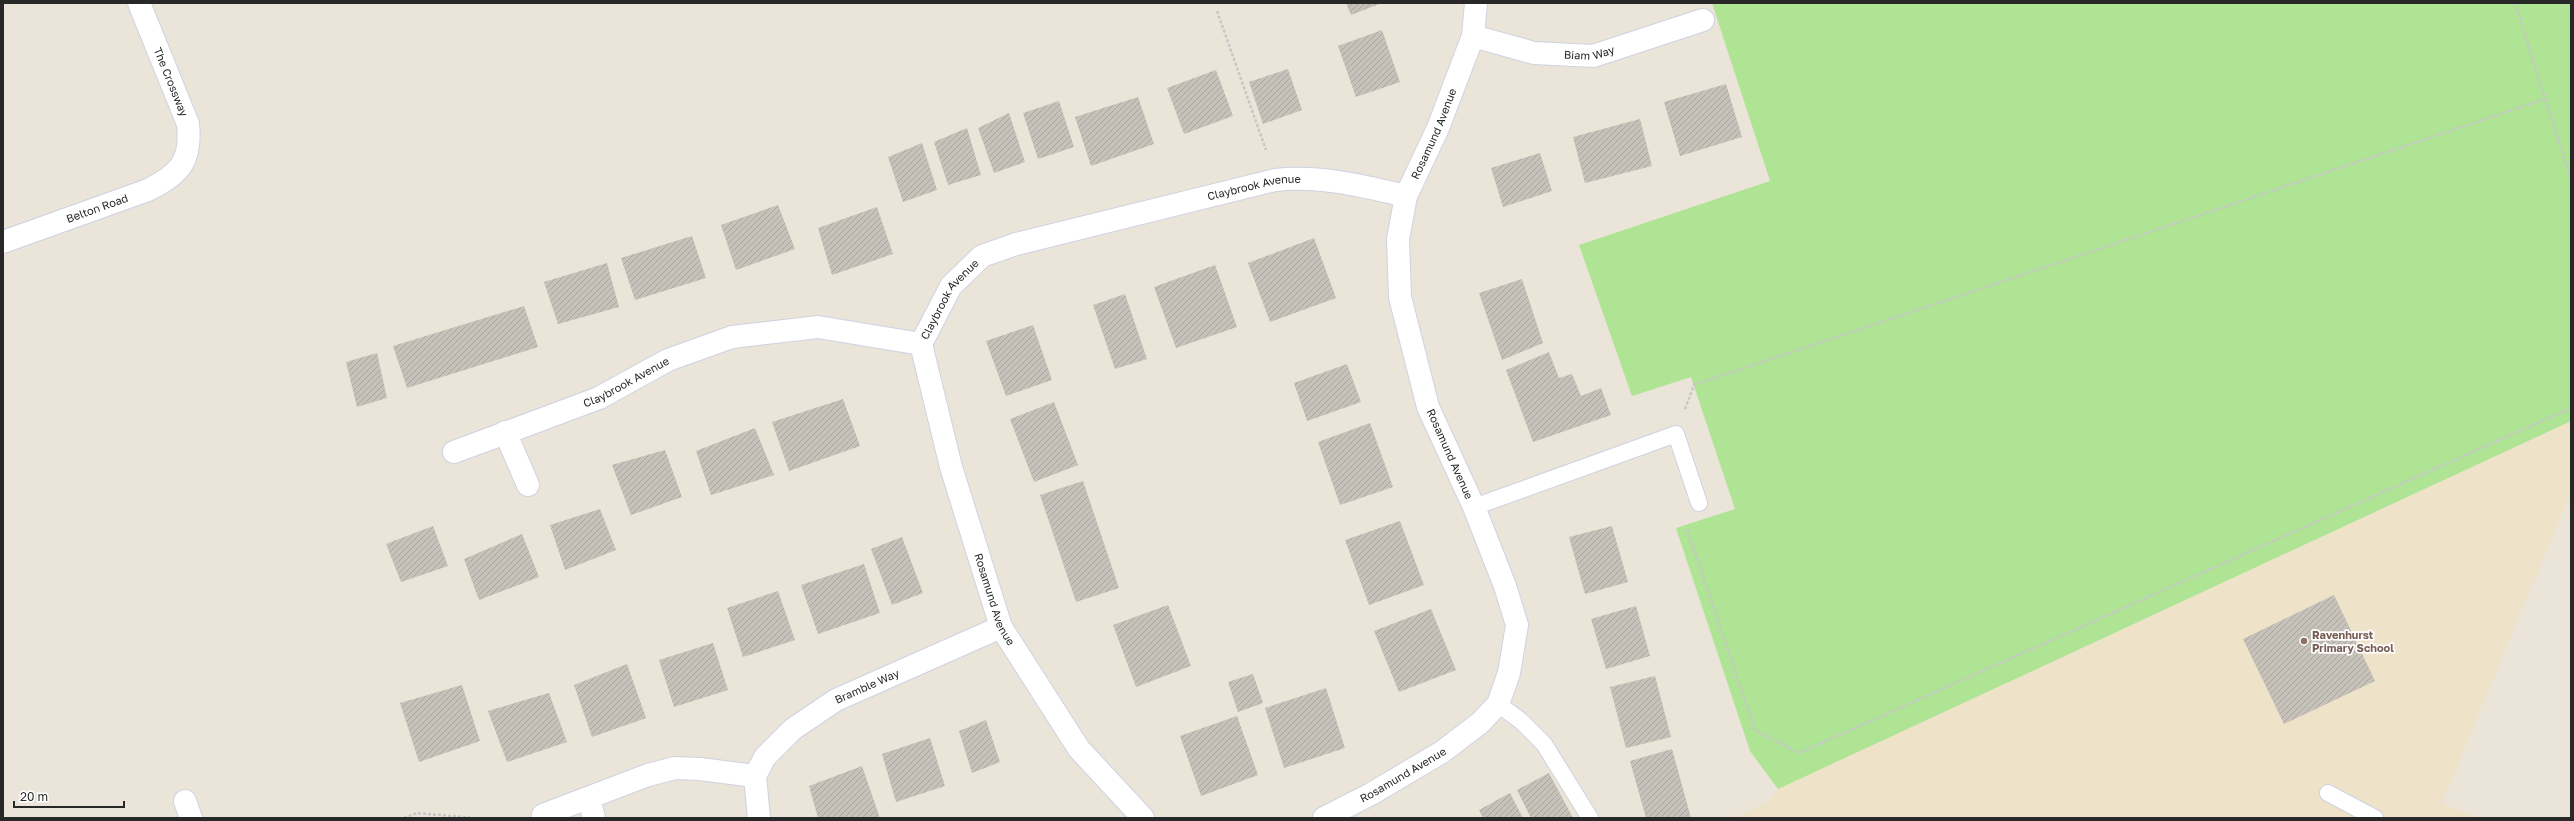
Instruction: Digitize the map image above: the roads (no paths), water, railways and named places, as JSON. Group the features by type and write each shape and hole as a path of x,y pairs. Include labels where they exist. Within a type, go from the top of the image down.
{"street":[{"name":"The Crossway","path":"139,3 188,124 190,144 184,163"},
{"name":"Rosamund Avenue","path":"1324,818 1442,752 1480,723 1498,704 1509,674 1517,625 1505,586 1474,507 1428,407 1400,297 1398,239 1406,196 1438,128 1473,36 1476,3"},
{"name":"Biam Way","path":"1473,36 1534,53 1594,56 1703,20"},
{"name":"Belton Road","path":"3,242 148,190 170,179 184,163"},
{"name":"Claybrook Avenue","path":"454,452 599,398 668,360 732,337 818,327 921,344 951,286 982,256 1016,244 1274,180 1300,177 1361,185 1406,196"},
{"name":"Rosamund Avenue","path":"921,344 951,467 1001,627 1079,750 1143,818"},
{"path":"505,432 528,485"},
{"name":"Bramble Way","path":"755,776 765,757 793,729 836,700 1001,627"},
{"path":"543,815 592,808 648,774 675,768 700,769 755,776 759,818"}],"lane":[{"path":"1474,507 1676,434 1699,503"},
{"path":"1498,704 1521,721 1544,744 1590,818"},
{"path":"2328,793 2375,818"}],"place":[{"name":"Ravenhurst Primary School","path":"2304,641"}]}
